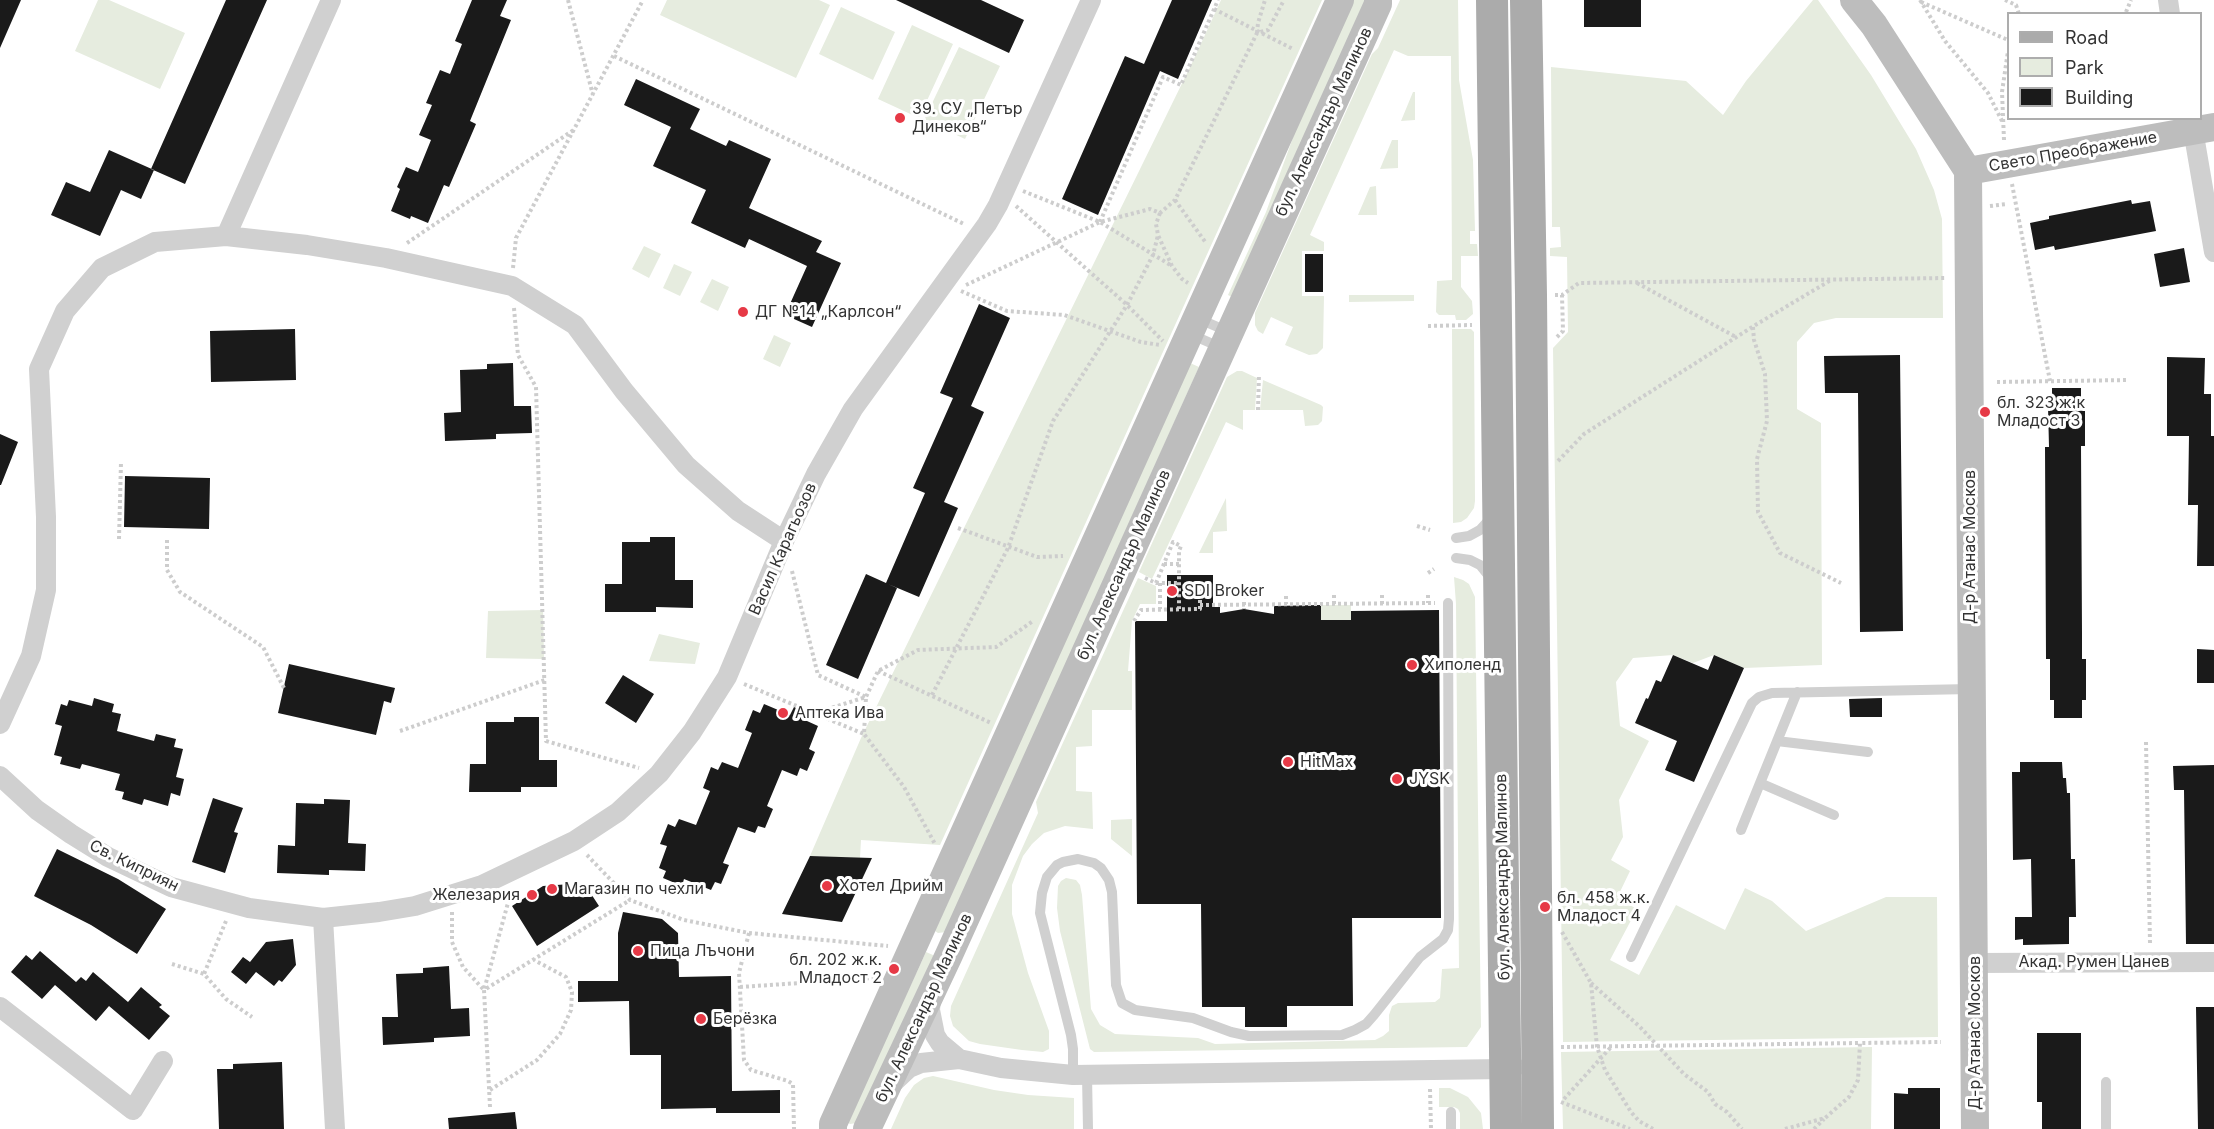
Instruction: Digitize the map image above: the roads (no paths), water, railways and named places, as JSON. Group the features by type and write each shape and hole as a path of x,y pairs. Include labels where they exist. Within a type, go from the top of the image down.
{"main road":[{"name":"бул. Александър Малинов","path":"1492,0 1506,1129"},
{"name":"бул. Александър Малинов","path":"1526,0 1547,1044 1539,1129"}],"street":[{"path":"226,236 331,0"},
{"name":"Васил Карагьозов","path":"323,918 379,912 450,896 482,885 574,841 618,812 659,774 692,732 727,677 784,541 816,474 853,409 998,205 1091,0"},
{"name":"бул. Александър Малинов","path":"848,1128 1194,326 1340,0"},
{"name":"бул. Александър Малинов","path":"848,1128 884,1093 931,993 1378,0"},
{"path":"1854,0 1874,25 1968,171"},
{"path":"2200,125 2214,252"},
{"name":"Свето Преображение","path":"1968,171 2200,125"},
{"name":"Д-р Атанас Москов","path":"1968,171 1975,1129"},
{"path":"0,724 31,656 46,590 46,517 39,369 65,311 102,268 155,242 226,236 386,258 512,286 575,325 624,391 686,465 738,511 784,541"},
{"name":"Св. Киприян","path":"0,776 37,810 108,857 171,887 234,904 323,918"},
{"path":"323,918 335,1129"},
{"name":"Акад. Румен Цанев","path":"1974,963 2214,962"},
{"path":"931,993 930,1010 935,1035 940,1043 959,1059"},
{"path":"0,1007 133,1110 163,1061"},
{"path":"884,1093 909,1068 933,1060 959,1059 1001,1068 1080,1075 1505,1070 1516,1067 1547,1044"}],"lane":[{"path":"1194,326 1225,340"},
{"path":"1194,326 1225,340"},
{"path":"1456,538 1469,536 1480,530 1489,522 1497,504"},
{"path":"1456,558 1470,560 1480,565 1494,583 1499,597"},
{"path":"1088,1129 1080,1075 1040,913 1042,893 1047,877 1057,865 1078,860 1094,863 1101,868 1109,880 1112,892 1116,985 1122,1003 1135,1010 1193,1018 1249,1036 1342,1035 1355,1030 1366,1024 1420,957 1443,939 1448,930 1449,919 1448,603"},
{"path":"1631,957 1752,703 1759,697 1772,693 1797,692 1971,689"},
{"path":"1741,830 1797,692"},
{"path":"1777,741 1868,752"},
{"path":"1760,783 1834,815"},
{"path":"2106,1082 2106,1129"},
{"path":"1451,1112 1451,1129"}],"place":[{"name":"39. СУ „Петър Динеков“","path":"900,118"},
{"name":"ДГ №14 „Карлсон“","path":"743,312"},
{"name":"бл. 323 ж.к Младост 3","path":"1985,412"},
{"name":"SDI Broker","path":"1172,591"},
{"name":"Хиполенд","path":"1412,665"},
{"name":"Аптека Ива","path":"783,713"},
{"name":"HitMax","path":"1288,762"},
{"name":"JYSK","path":"1397,779"},
{"name":"Хотел Дрийм","path":"827,886"},
{"name":"Магазин по чехли","path":"552,889"},
{"name":"Железария","path":"532,895"},
{"name":"бл. 458 ж.к. Младост 4","path":"1545,907"},
{"name":"Пица Лъчони","path":"638,951"},
{"name":"бл. 202 ж.к. Младост 2","path":"894,969"},
{"name":"Берёзка","path":"701,1019"}]}
